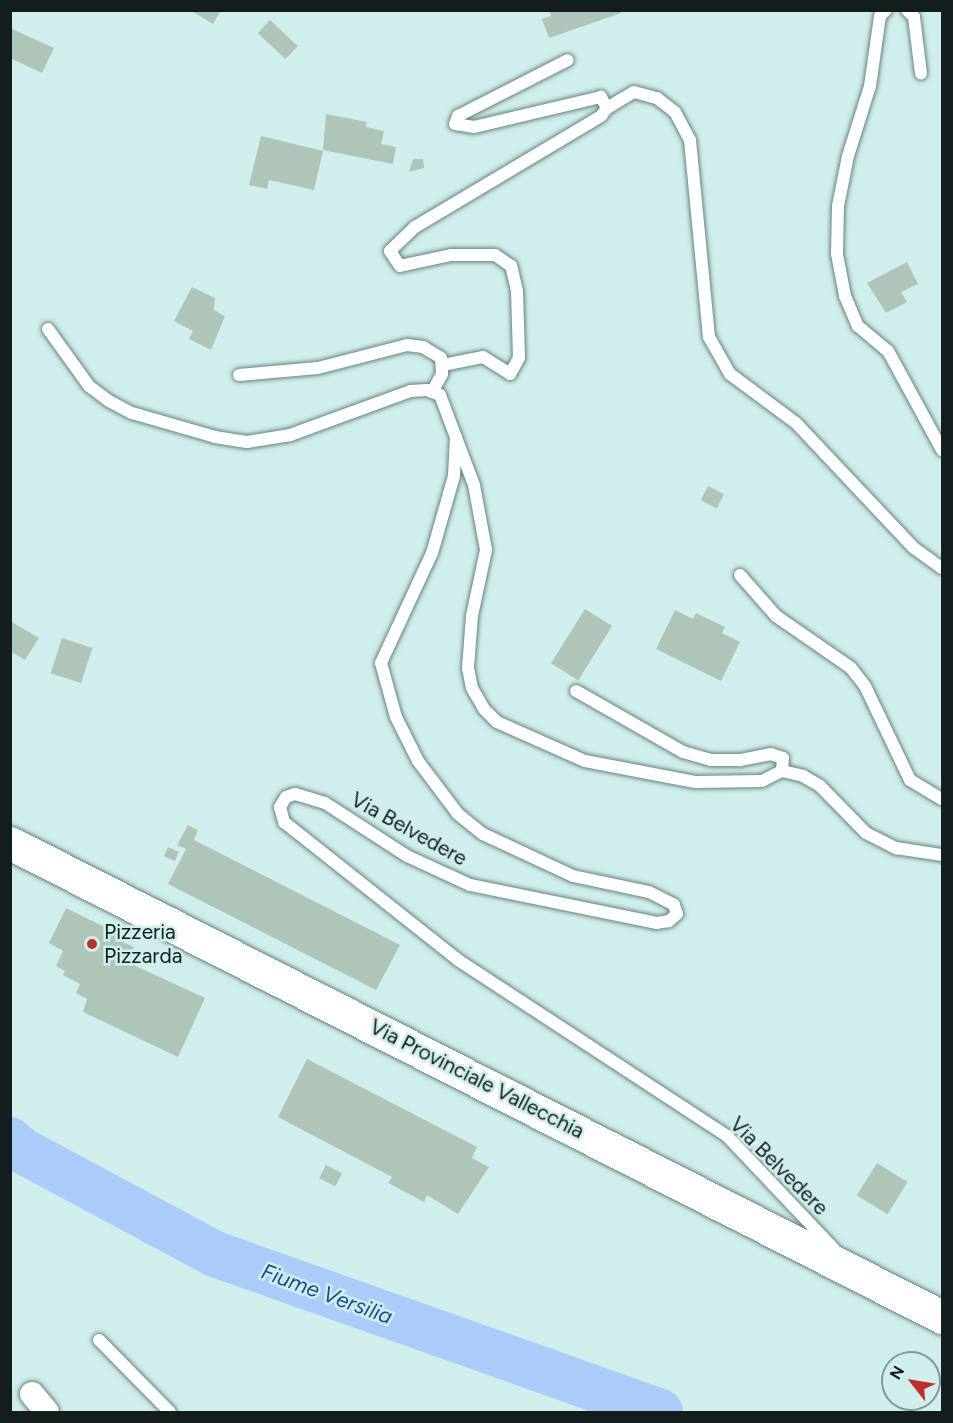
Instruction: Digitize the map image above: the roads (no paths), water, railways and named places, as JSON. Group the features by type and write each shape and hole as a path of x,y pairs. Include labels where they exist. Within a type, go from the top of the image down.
{"main road":[{"name":"Via Provinciale Vallecchia","path":"10,843 942,1317"}],"street":[{"path":"32,1394 47,1413"}],"lane":[{"path":"886,10 880,16 870,86 848,156 838,206 837,254 845,296 858,326 888,351 942,450"},
{"path":"907,10 914,17 921,74"},
{"path":"568,60 458,116 455,124 474,127 588,98 604,98 607,108"},
{"path":"443,365 483,357 510,374 519,358 517,291 512,266 495,255 451,255 400,266 392,259 393,245 415,227 584,129 607,108 634,92 657,98 675,112 690,141 709,337 730,374 796,423 914,548 942,568"},
{"path":"48,329 89,386 109,401 132,413 215,438 247,442 290,435 410,391 432,392 440,395 474,485 486,550 472,616 468,668 472,688 484,709 497,722 585,761 695,782 762,782 783,771 802,776 820,786 866,832 896,848 942,855"},
{"path":"239,375 318,368 407,345 423,347 441,358 442,375 432,392"},
{"name":"Via Belvedere","path":"456,437 454,476 432,553 381,663 396,717 418,761 458,814 483,834 573,876 649,892 674,905 677,914 669,921 657,923 470,885 407,856 325,803 296,794 286,797 280,807 284,822 458,960 727,1136 853,1270"},
{"path":"740,575 776,616 851,668 865,686 910,780 942,799"},
{"path":"576,691 683,752 711,760 739,760 771,754 783,758 783,771"},
{"path":"99,1340 170,1413"}],"waterway":[{"name":"Fiume Versilia","path":"10,1140 21,1150 215,1254 660,1412"}],"place":[{"name":"Pizzeria Pizzarda","path":"92,944"}]}
